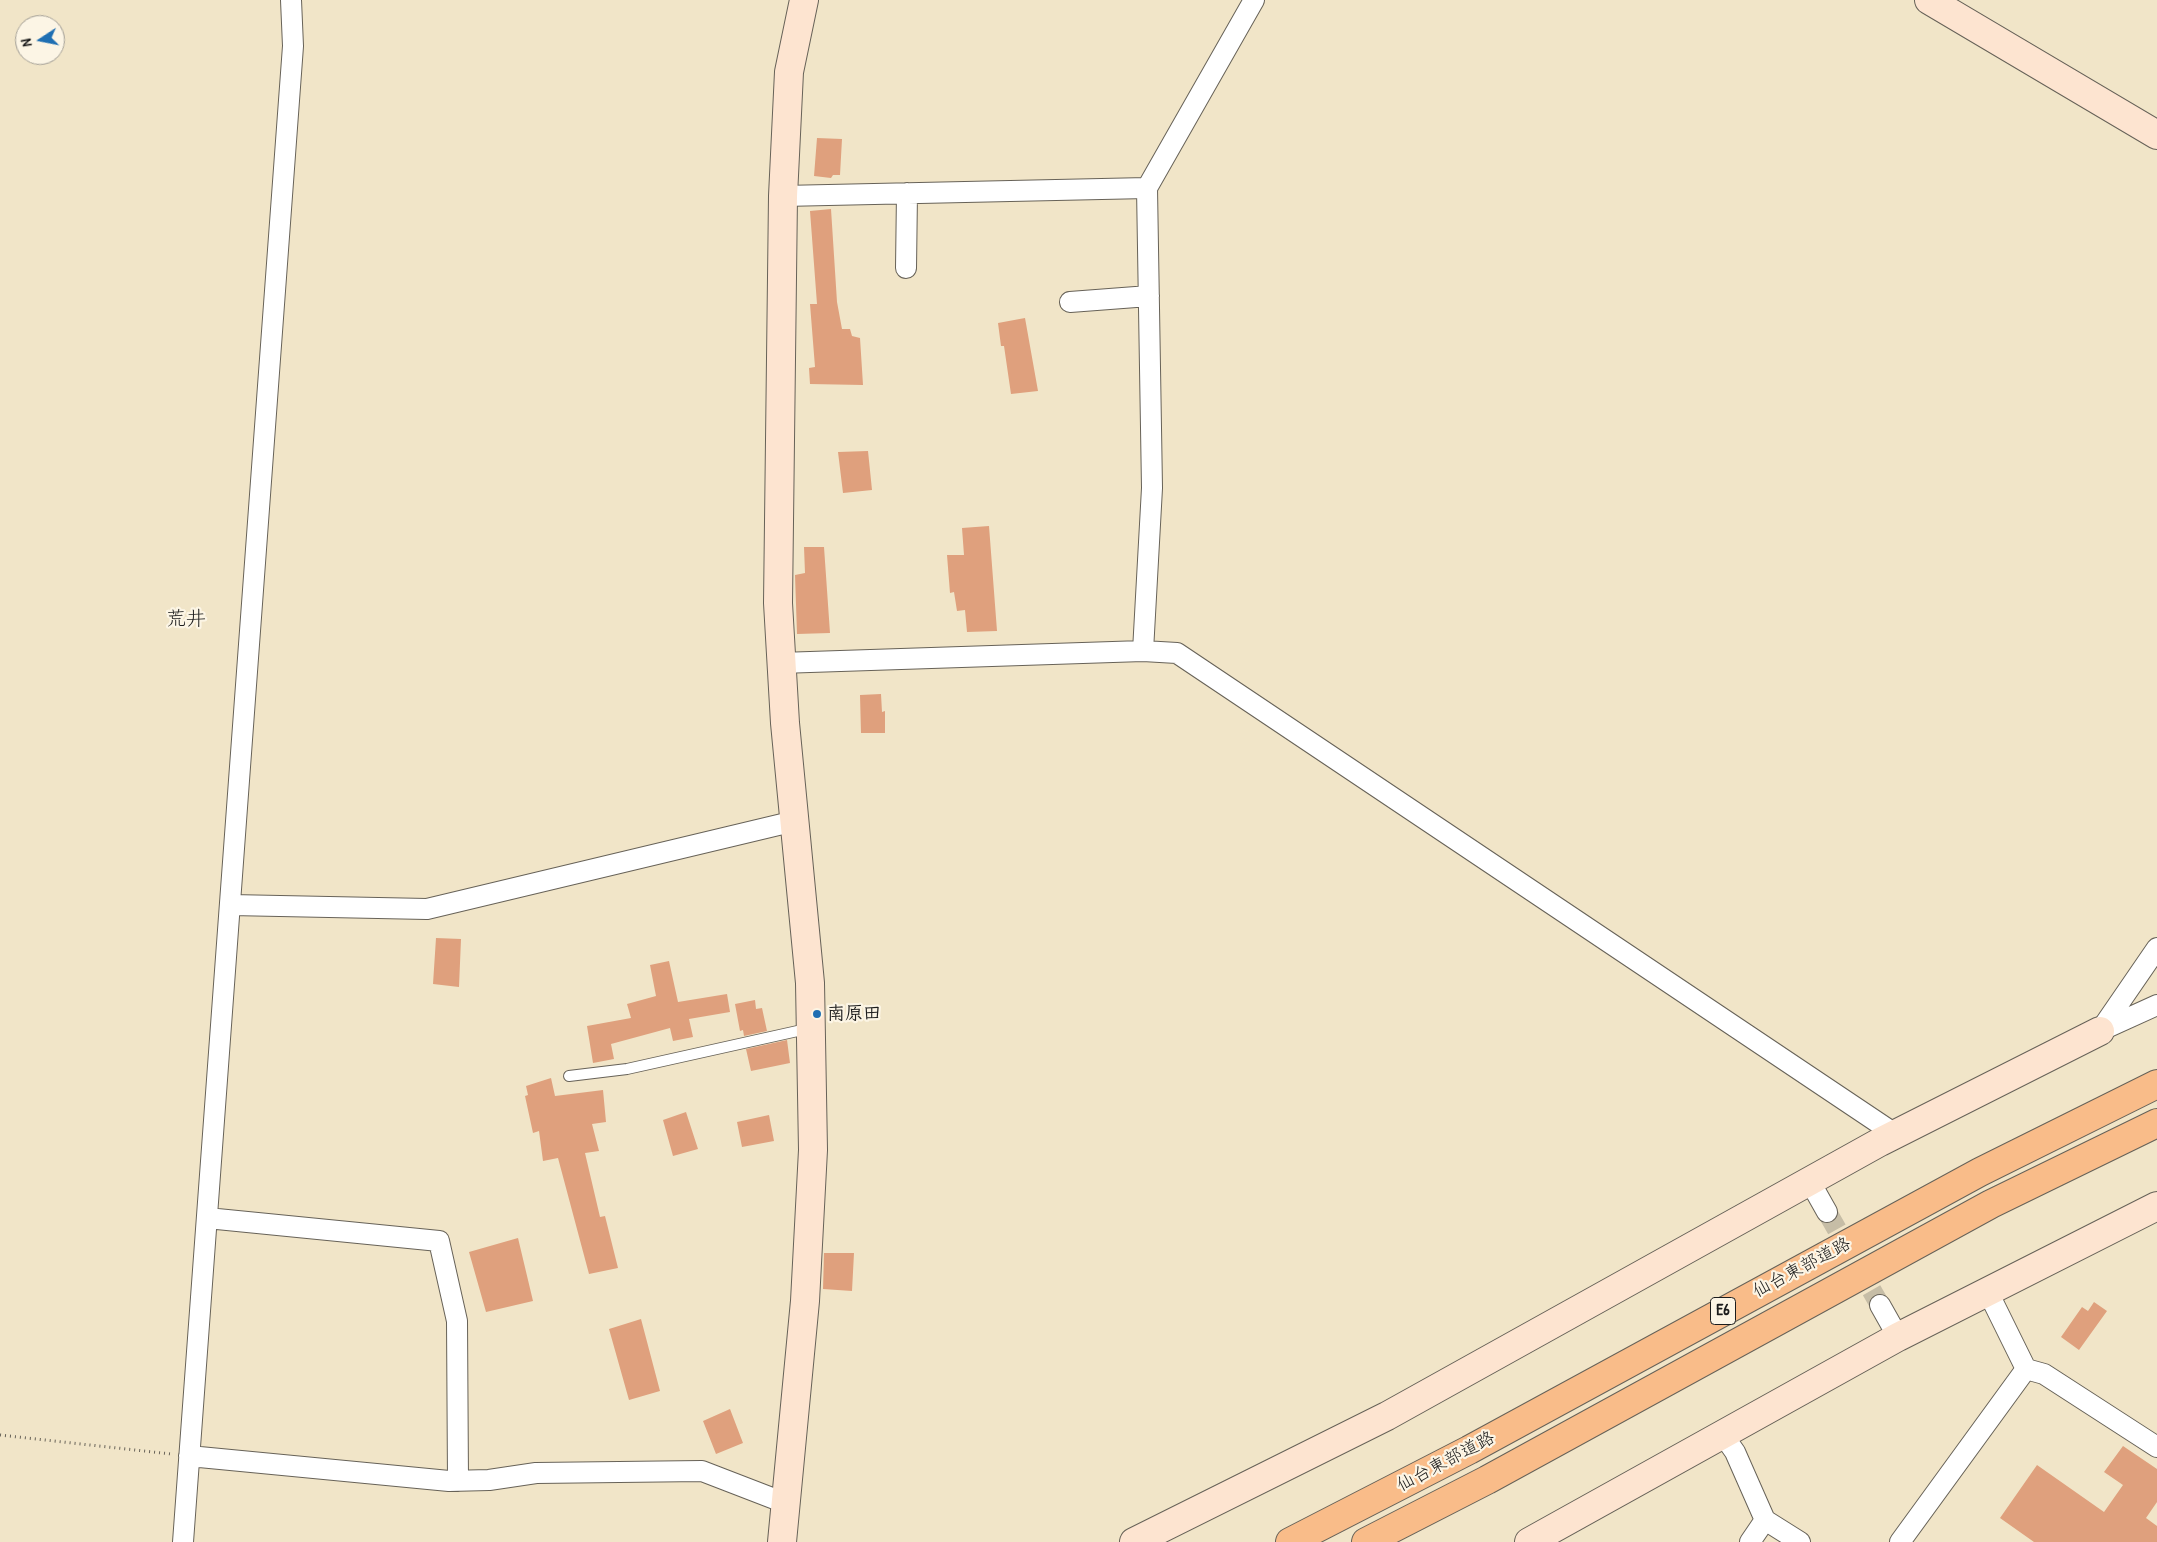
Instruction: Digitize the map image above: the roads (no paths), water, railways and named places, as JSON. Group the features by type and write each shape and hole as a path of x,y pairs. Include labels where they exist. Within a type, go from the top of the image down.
{"highway":[{"name":"仙台東部道路","path":"1290,1542 1460,1454 1980,1172 2157,1084"},
{"name":"仙台東部道路","path":"1366,1542 1487,1480 1991,1204 2157,1123"}],"street":[{"path":"183,1542 293,46 291,0"},
{"path":"782,1542 810,1229 813,1150 812,1028 809,973 780,663 778,516 783,196 789,72 804,0"},
{"path":"1143,651 1152,488 1147,188 1254,0"},
{"path":"1929,0 2157,135"},
{"path":"783,196 1147,188"},
{"path":"906,268 907,193"},
{"path":"1070,302 1149,296"},
{"path":"780,663 1143,651 1177,653 1895,1134"},
{"path":"230,905 427,909 795,821"},
{"path":"2100,1031 2157,948"},
{"path":"1134,1542 1387,1416 1809,1180 1895,1134 2100,1031 2157,1006"},
{"path":"1809,1180 1827,1212"},
{"path":"1529,1542 1898,1337 1987,1290 2157,1206"},
{"path":"207,1218 439,1241 457,1321 458,1481"},
{"path":"1987,1290 2026,1369 2044,1374 2157,1448"},
{"path":"1880,1305 1898,1337"},
{"path":"1900,1542 2026,1369"},
{"path":"1723,1435 1735,1452 1765,1520 1800,1542"},
{"path":"189,1456 458,1481 489,1480 536,1473 702,1471 785,1503"},
{"path":"1750,1542 1765,1520"}],"lane":[{"path":"569,1076 627,1069 812,1028"}],"tunnel":[{"path":"1827,1212 1880,1305"}],"place":[{"name":"南原田","path":"817,1014"}],"district":[{"name":"荒井","path":"186,620"}]}
